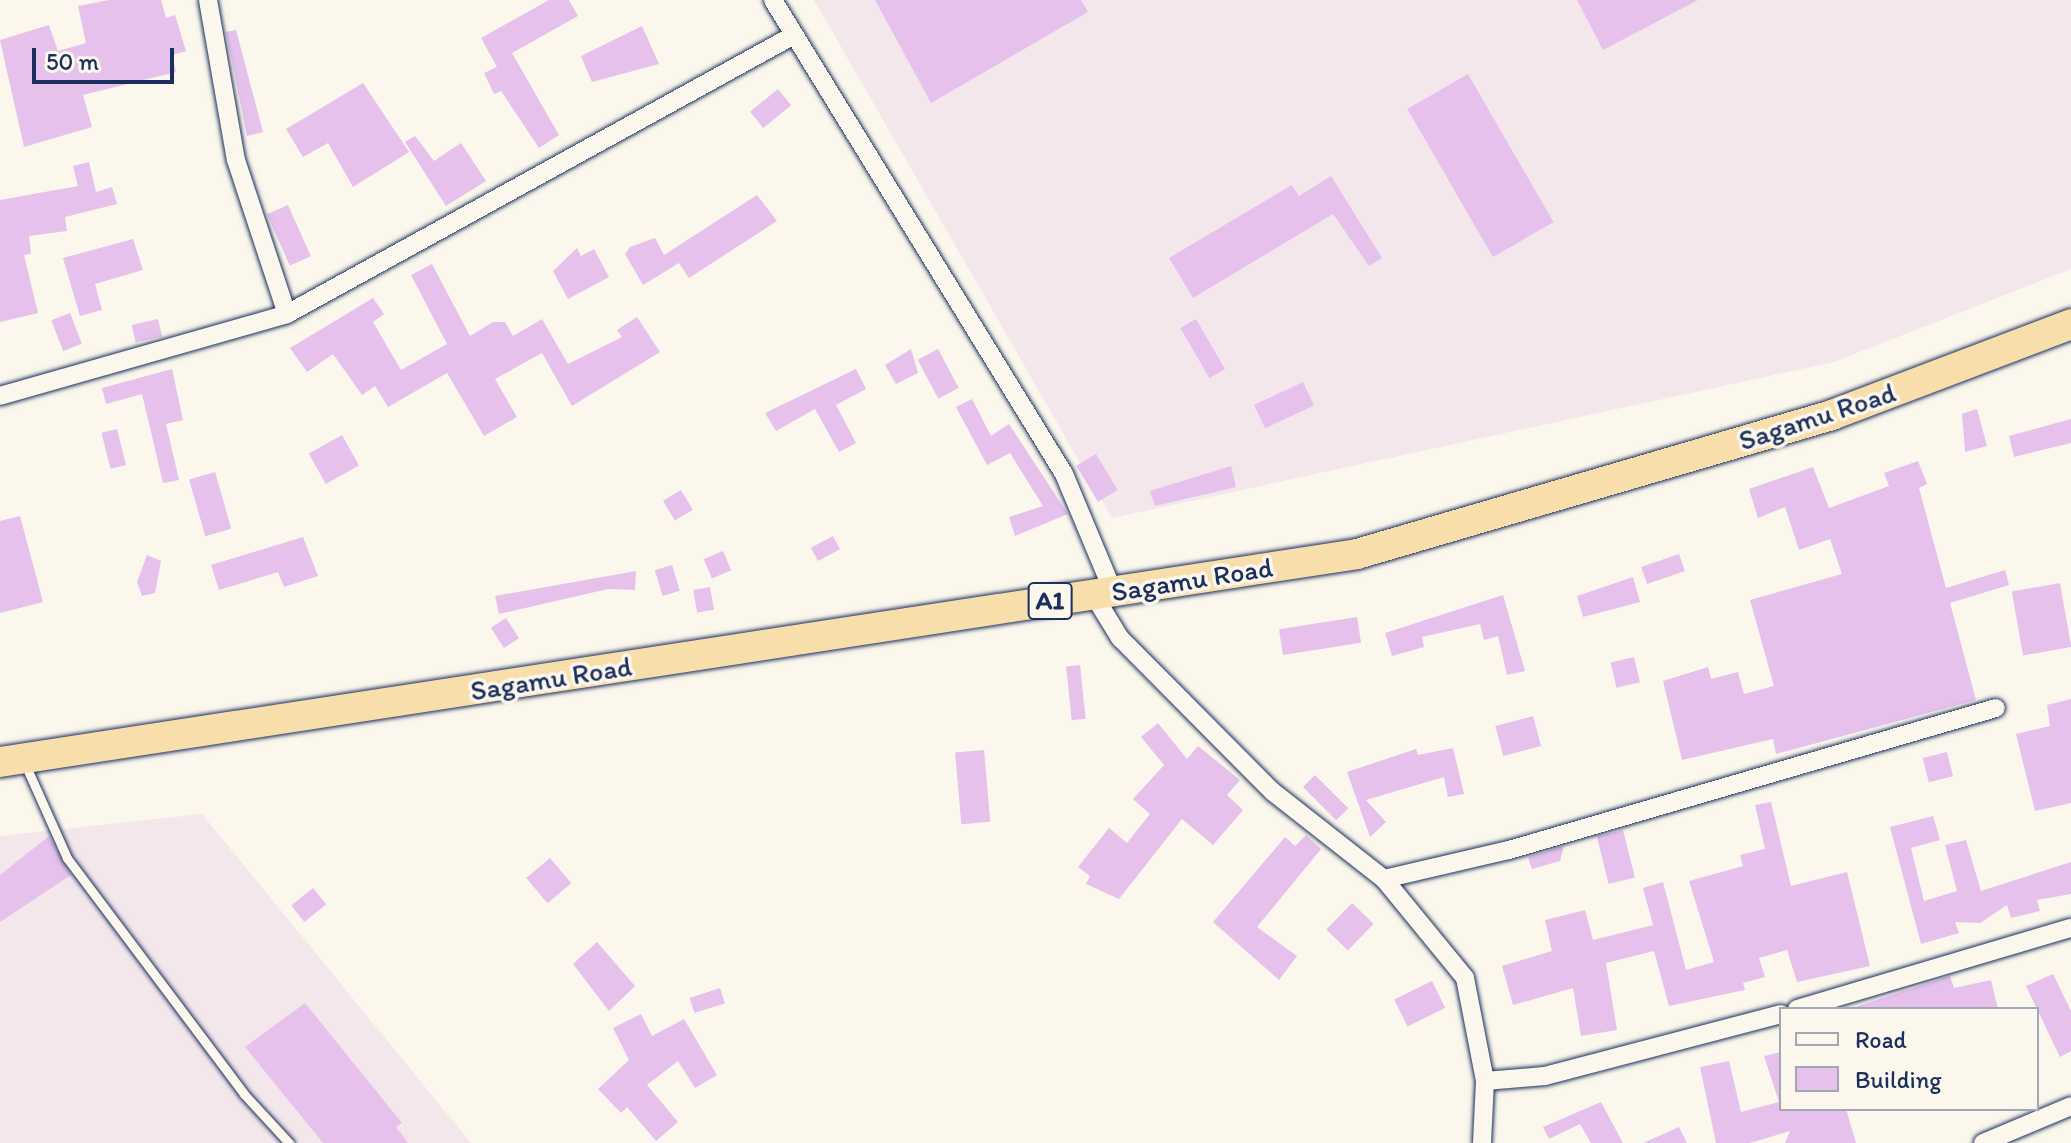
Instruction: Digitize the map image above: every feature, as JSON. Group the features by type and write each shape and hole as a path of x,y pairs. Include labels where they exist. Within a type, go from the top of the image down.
{"highway":[{"name":"Sagamu Road","path":"11,760 1357,554 1832,415 2071,324"}],"street":[{"path":"208,0 236,160 287,314"},
{"path":"773,0 1064,474 1120,638 1273,792 1384,879 1465,978 1485,1081 1482,1143"},
{"path":"0,396 287,314 794,35"},
{"path":"1384,879 1509,850 1996,708"},
{"path":"1804,1007 2071,928"},
{"path":"1485,1081 1545,1076 1779,1015"},
{"path":"1983,1143 2071,1106"}],"lane":[{"path":"11,760 67,858 244,1094 289,1143"}],"shaded area":[{"path":"814,0 2071,0 2071,269 1834,362 1112,518"},
{"path":"202,814 471,1143 0,1143 0,836"}],"building":[{"path":"109,0 161,0 166,18 175,15 186,51 172,55 176,72 83,95 92,127 24,147 0,40 49,25 58,51 86,43 78,6"},
{"path":"549,0 569,0 578,16 512,53 559,135 539,148 501,91 494,94 484,73 497,67 481,38"},
{"path":"875,0 1081,0 1088,12 931,103"},
{"path":"1577,0 1698,0 1603,50"},
{"path":"642,26 659,64 592,82 581,56"},
{"path":"236,30 263,132 247,136 226,32"},
{"path":"1468,74 1554,222 1493,257 1407,109"},
{"path":"363,83 409,152 353,187 328,143 303,157 286,129"},
{"path":"778,89 791,105 763,128 750,112"},
{"path":"415,136 434,161 461,143 486,181 446,206 405,142"},
{"path":"89,162 96,192 112,187 117,204 65,217 67,231 29,236 31,254 24,255 38,313 0,322 0,200 78,186 73,166"},
{"path":"1331,176 1382,258 1369,266 1333,214 1193,298 1169,258 1292,185 1299,196"},
{"path":"757,195 777,221 689,278 679,263 643,285 625,254 630,247 655,238 664,255"},
{"path":"288,205 311,256 290,266 267,214"},
{"path":"133,239 143,270 95,284 102,310 80,316 63,258"},
{"path":"577,248 581,256 594,249 609,277 568,299 553,271"},
{"path":"432,264 470,336 493,322 505,322 513,336 542,319 568,364 622,337 617,330 637,317 660,352 572,406 542,353 495,379 517,417 484,436 447,373 388,407 375,386 362,395 333,354 307,372 290,348 373,298 384,314 373,322 401,370 447,344 411,275"},
{"path":"70,313 82,344 63,351 51,320"},
{"path":"158,319 162,337 136,343 132,325"},
{"path":"1196,319 1225,369 1209,378 1180,328"},
{"path":"911,349 918,373 896,384 885,365"},
{"path":"938,349 959,388 938,399 918,360"},
{"path":"172,369 183,420 166,424 179,480 163,483 142,394 106,404 102,388"},
{"path":"856,369 866,389 836,405 856,443 839,452 815,409 776,431 765,413"},
{"path":"1303,382 1314,406 1265,428 1254,405"},
{"path":"972,399 991,436 1009,424 1068,514 1015,536 1009,517 1043,506 1010,453 987,465 956,407"},
{"path":"1977,409 1987,446 1965,452 1962,414"},
{"path":"2071,419 2071,443 2014,457 2009,436"},
{"path":"117,429 126,465 110,469 101,433"},
{"path":"342,435 359,466 326,484 309,453"},
{"path":"1096,454 1118,490 1098,502 1076,466"},
{"path":"1918,461 1927,484 1919,488 1946,588 2005,570 2009,585 1950,603 1976,700 1776,754 1773,739 1682,760 1663,681 1708,667 1711,679 1738,672 1744,694 1774,686 1750,600 1842,574 1830,539 1799,550 1785,507 1758,518 1749,489 1813,467 1829,508 1889,486 1884,473"},
{"path":"1231,466 1236,487 1155,506 1150,491"},
{"path":"215,472 231,529 205,536 189,479"},
{"path":"681,490 693,510 675,521 663,501"},
{"path":"20,516 43,602 0,613 0,521"},
{"path":"833,536 840,549 818,561 811,548"},
{"path":"303,537 318,576 284,587 278,572 219,590 211,565"},
{"path":"723,551 731,570 712,579 704,559"},
{"path":"1679,554 1685,571 1647,584 1641,567"},
{"path":"147,555 161,561 155,593 142,596 137,582"},
{"path":"672,565 680,591 663,596 655,570"},
{"path":"636,571 635,590 608,589 499,614 495,596"},
{"path":"1633,577 1640,602 1583,617 1577,596"},
{"path":"2060,583 2071,647 2023,656 2012,592"},
{"path":"710,587 714,610 697,613 693,590"},
{"path":"1503,595 1525,671 1507,675 1498,636 1484,640 1480,624 1422,637 1424,647 1392,656 1385,633"},
{"path":"1357,617 1361,643 1283,655 1279,629"},
{"path":"506,618 519,638 504,648 491,628"},
{"path":"1634,657 1640,682 1616,688 1611,662"},
{"path":"1080,665 1086,719 1072,720 1066,666"},
{"path":"2071,699 2071,803 2035,811 2016,734 2050,726 2047,705"},
{"path":"1533,716 1541,746 1503,756 1495,726"},
{"path":"1158,723 1187,759 1198,746 1240,780 1227,795 1243,810 1213,845 1182,819 1119,899 1086,884 1090,876 1078,867 1109,828 1127,843 1150,814 1133,799 1164,765 1141,737"},
{"path":"1453,748 1464,794 1448,797 1444,777 1366,800 1386,822 1370,837 1347,772 1416,749 1418,755"},
{"path":"984,750 990,822 961,824 955,753"},
{"path":"1947,752 1953,776 1929,782 1923,758"},
{"path":"1315,775 1348,808 1336,820 1303,787"},
{"path":"1771,802 1791,886 1847,872 1870,966 1797,982 1787,950 1759,958 1765,977 1743,983 1745,990 1669,1006 1654,951 1606,963 1617,1030 1581,1036 1573,988 1513,1005 1502,966 1552,951 1545,920 1585,910 1593,940 1653,925 1643,888 1663,882 1686,970 1714,962 1689,881 1743,866 1740,855 1765,849 1755,805"},
{"path":"1933,816 1940,840 1911,848 1924,901 1957,891 1945,845 1966,840 1981,891 2071,862 2071,894 2037,900 2040,911 2011,918 2007,905 1980,923 1955,922 1959,933 1921,944 1890,827"},
{"path":"1623,830 1635,878 1609,884 1597,837"},
{"path":"1306,835 1321,849 1257,927 1297,956 1279,980 1213,922 1285,837 1295,846"},
{"path":"49,836 71,875 0,922 0,875"},
{"path":"1564,846 1560,861 1532,869 1528,857"},
{"path":"550,858 571,883 547,903 526,878"},
{"path":"313,888 326,904 304,922 291,906"},
{"path":"1352,903 1374,924 1348,950 1326,930"},
{"path":"597,942 635,986 609,1011 573,964"},
{"path":"2053,974 2071,1011 2071,1051 2060,1057 2039,1007 2036,1007 2026,986"},
{"path":"1950,976 1954,988 1991,980 1998,1007 1855,1007"},
{"path":"1432,981 1445,1008 1407,1026 1394,999"},
{"path":"720,988 725,1003 695,1013 690,998"},
{"path":"305,1003 402,1123 396,1127 408,1143 323,1143 245,1047"},
{"path":"641,1014 652,1036 684,1019 717,1075 695,1088 678,1061 647,1085 678,1122 656,1141 627,1107 621,1113 598,1089 629,1060 613,1028"},
{"path":"1779,1052 1779,1102 1764,1056"},
{"path":"1729,1061 1741,1112 1779,1102 1779,1111 1847,1111 1856,1143 1785,1143 1790,1131 1750,1143 1716,1143 1700,1067"},
{"path":"1601,1102 1623,1143 1591,1143 1580,1124 1549,1139 1543,1127"},
{"path":"1679,1127 1687,1143 1643,1143"}]}
